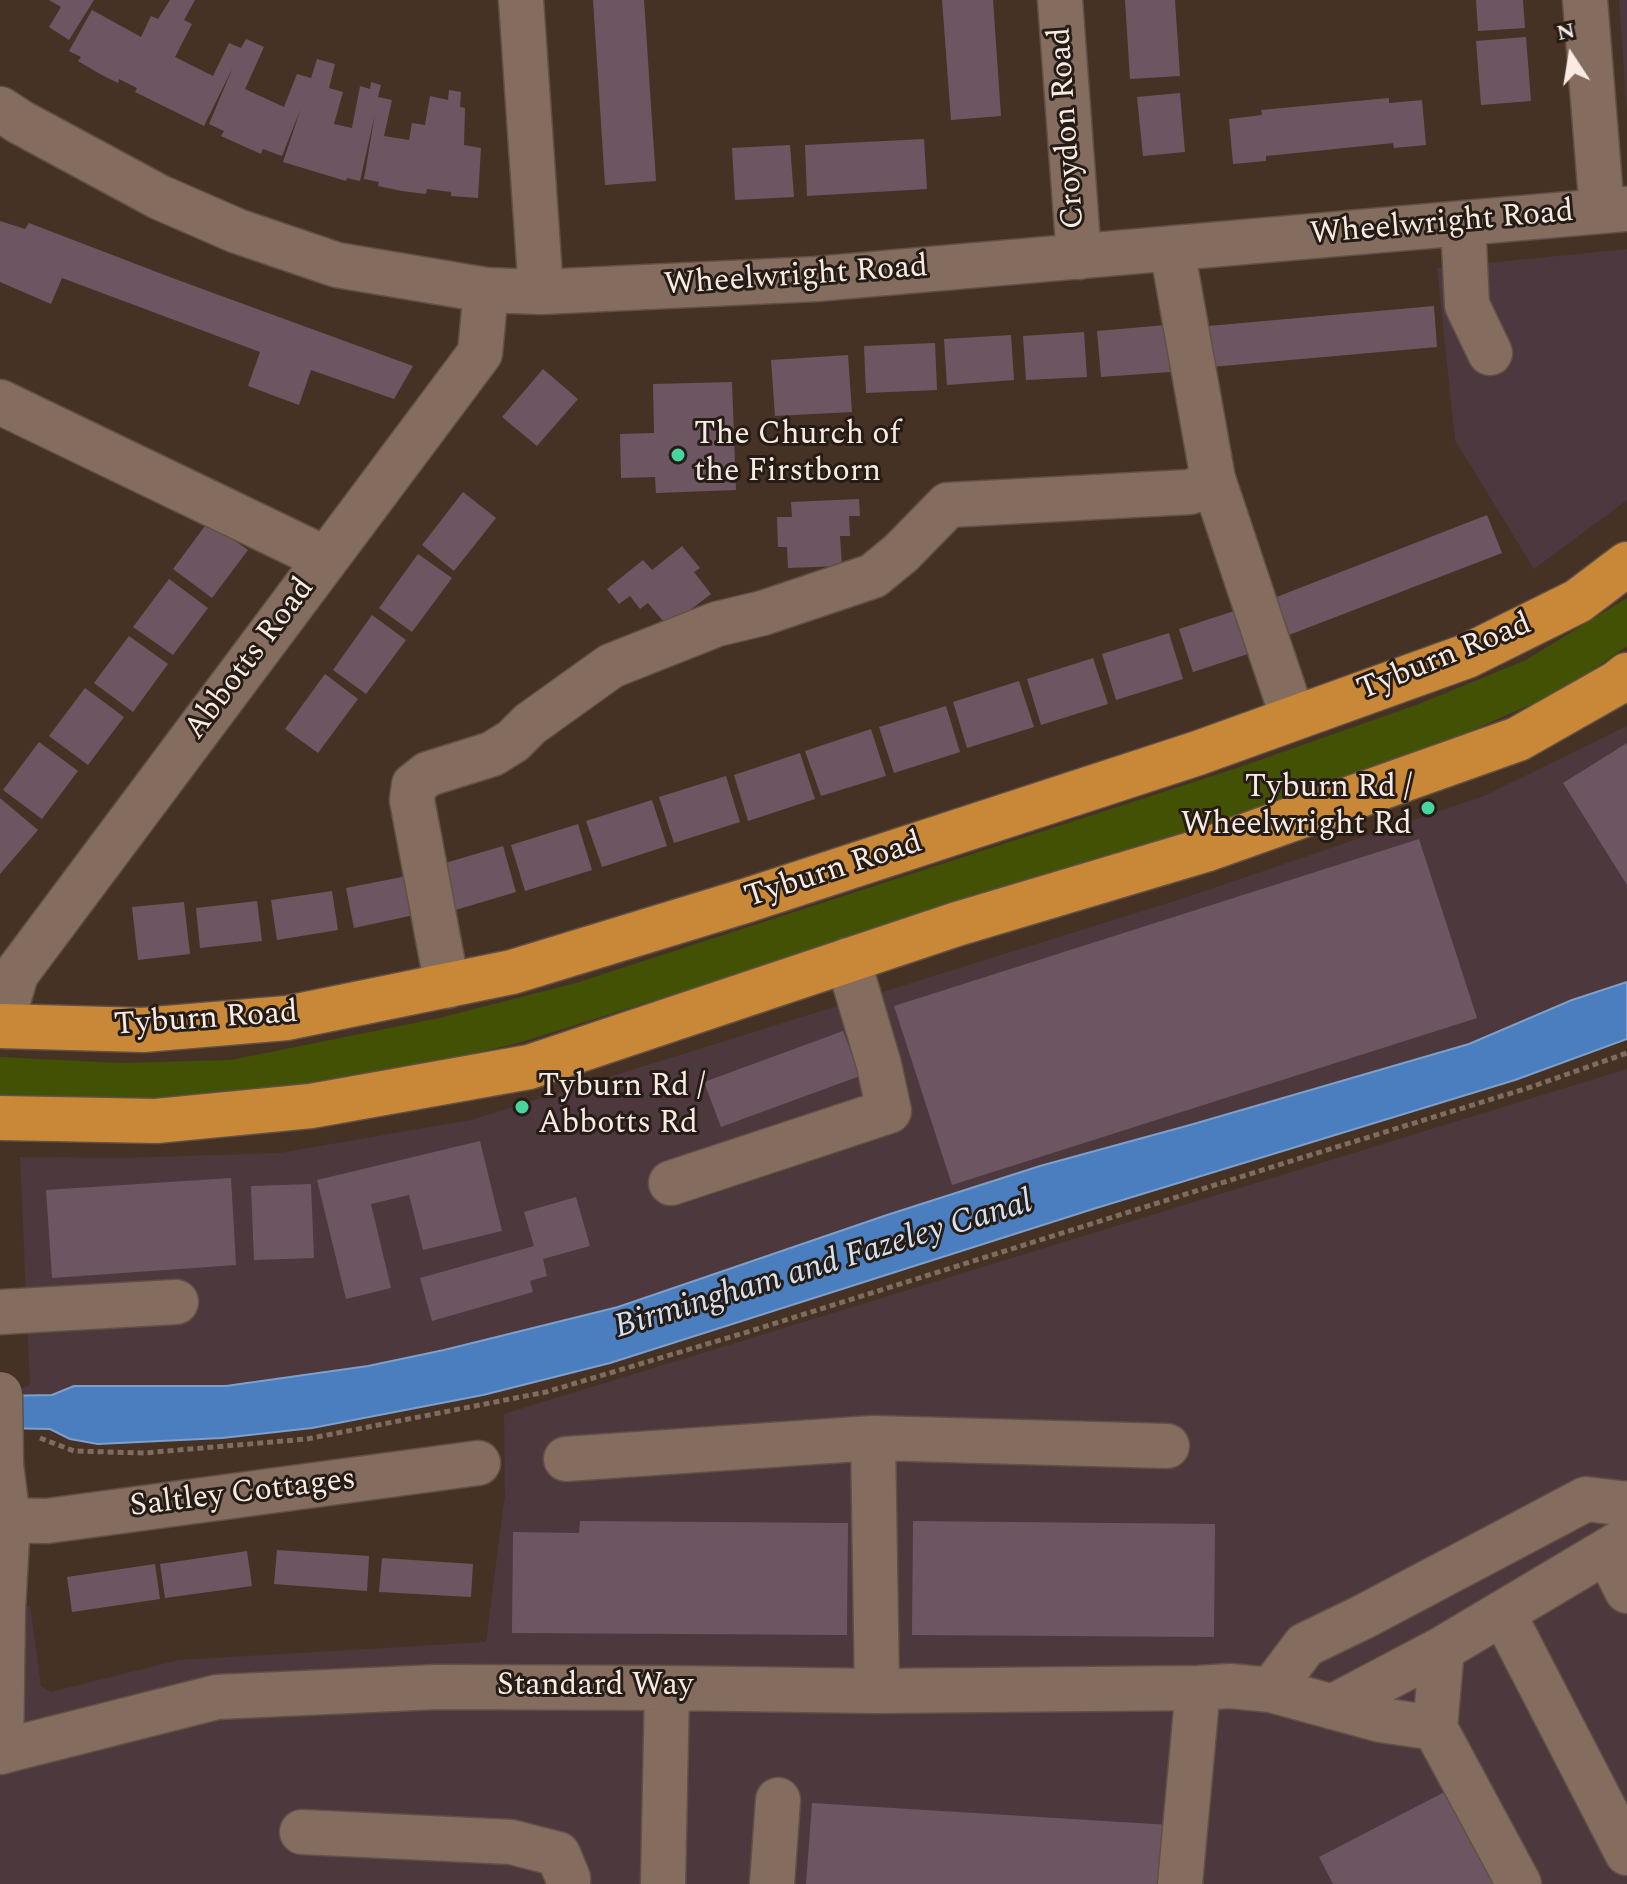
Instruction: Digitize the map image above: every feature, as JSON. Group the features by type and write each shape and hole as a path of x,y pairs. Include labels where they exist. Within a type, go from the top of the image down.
{"highway":[{"name":"Tyburn Road","path":"3,1026 143,1030 287,1018 512,972 748,900 1198,753 1467,656 1578,601 1627,564"},
{"path":"0,1118 156,1121 295,1108 529,1067 957,924 1205,850 1518,739 1627,675"}],"street":[{"path":"521,0 541,292"},
{"name":"Croydon Road","path":"1060,0 1079,257"},
{"path":"1585,0 1614,210"},
{"name":"Wheelwright Road","path":"7,125 237,231 337,265 486,290 541,292 816,279 1614,210"},
{"path":"1463,223 1467,305 1490,353"},
{"path":"1172,249 1213,479 1293,718"},
{"name":"Abbotts Road","path":"3,1026 16,974 480,353 486,290"},
{"path":"0,402 326,559"},
{"path":"447,986 412,800 414,785 428,774 492,754 611,666 717,624 763,613 873,576 901,553 948,505 1190,492 1213,479"},
{"path":"671,1183 889,1111 879,1065 848,960"},
{"path":"0,1312 176,1302"},
{"path":"0,1394 4,1520 1,1752"},
{"path":"566,1459 873,1438 1167,1446"},
{"path":"873,1438 877,1691"},
{"name":"Saltley Cottages","path":"4,1520 47,1521 478,1463"},
{"path":"1271,1690 1305,1645 1586,1499 1627,1504"},
{"path":"1332,1707 1442,1649 1617,1545 1627,1591"},
{"path":"1503,1613 1627,1853"},
{"path":"1442,1649 1435,1728 1519,1884"},
{"name":"Standard Way","path":"1,1752 217,1697 437,1687 877,1691 1230,1686 1271,1690 1381,1720 1435,1728"},
{"path":"663,1884 667,1688"},
{"path":"1180,1884 1198,1688"},
{"path":"772,1884 778,1800"},
{"path":"302,1832 511,1842 558,1854 568,1884"}],"path":[{"path":"33,1435 74,1451 144,1453 277,1442 307,1439 546,1392 1531,1087 1627,1053"}],"shaded area":[{"path":"1619,0 1627,0 1627,112"},
{"path":"1627,249 1627,500 1534,569 1455,440 1437,268"},
{"path":"1627,726 1627,982 1572,1000 1469,1043 1040,1166 618,1307 368,1366 226,1386 74,1386 52,1395 0,1396 30,1385 20,1157 122,1158 279,1153 471,1120 1181,899 1484,796"},
{"path":"1627,1069 1627,1884 0,1884 0,1610 30,1606 41,1686 51,1692 179,1660 486,1642 505,1494 504,1414"}],"green space":[{"path":"1627,598 1627,646 1564,690 1404,760 1076,868 515,1044 350,1080 236,1098 0,1098 0,1057 120,1063 231,1060 439,1018 576,983 1237,768 1419,704 1526,660"}],"water":[{"name":"Birmingham and Fazeley Canal","path":"1627,982 1627,1039 1515,1080 1093,1209 610,1363 483,1395 312,1428 222,1438 98,1444 70,1439 50,1429 0,1428 0,1396 52,1395 74,1386 226,1386 368,1366 618,1307 1040,1166 1469,1044 1572,1000"}],"building":[{"path":"49,0 94,0 69,40 49,27 61,7"},
{"path":"170,0 195,0 184,20 192,24 175,57 213,76 229,43 241,48 246,39 264,47 245,89 284,107 297,74 311,78 317,59 335,64 329,88 343,92 334,124 352,128 360,86 370,89 371,82 381,85 378,97 392,100 384,136 409,140 412,123 425,125 430,96 448,100 449,90 461,92 460,107 465,108 464,145 481,148 478,198 451,196 451,192 427,189 426,194 402,191 378,186 379,182 364,179 375,114 360,181 347,178 346,181 283,162 301,108 282,156 263,149 261,154 221,136 224,131 209,124 233,67 204,126 135,92 137,88 119,79 118,83 100,74 78,61 81,57 69,51 92,10 141,37 151,16 158,19"},
{"path":"593,0 644,0 656,181 605,185"},
{"path":"942,0 993,0 1001,116 951,120"},
{"path":"1125,0 1175,0 1180,76 1130,79"},
{"path":"1476,0 1523,0 1525,28 1478,31"},
{"path":"1526,37 1531,101 1481,105 1476,41"},
{"path":"1180,93 1185,152 1143,156 1137,97"},
{"path":"1389,98 1389,103 1422,100 1426,145 1394,148 1393,143 1266,156 1266,161 1233,164 1229,119 1262,115 1261,110"},
{"path":"924,139 927,189 807,196 805,145"},
{"path":"790,145 794,197 735,200 732,148"},
{"path":"0,221 25,229 29,223 413,366 394,399 311,370 299,405 248,386 260,352 62,278 51,304 0,282"},
{"path":"1434,306 1437,347 1211,367 1208,326"},
{"path":"1166,325 1170,372 1101,377 1097,331"},
{"path":"1084,332 1087,377 1026,380 1023,336"},
{"path":"1011,335 1014,380 947,385 944,339"},
{"path":"935,343 937,390 866,393 864,346"},
{"path":"848,355 852,412 775,416 771,360"},
{"path":"543,369 578,399 537,446 502,417"},
{"name":"The Church of the Firstborn","path":"732,382 736,490 656,493 655,477 621,478 620,434 654,433 653,384"},
{"path":"463,492 496,518 454,571 422,545"},
{"path":"859,499 860,516 849,516 850,536 840,536 842,566 788,568 787,547 778,547 777,517 792,517 791,502"},
{"path":"1487,515 1502,553 1289,635 1274,598"},
{"path":"208,522 248,550 212,598 173,569"},
{"path":"682,546 700,568 694,572 711,594 668,627 648,603 640,609 630,596 619,604 607,589 643,560 652,570"},
{"path":"418,554 452,578 412,632 379,608"},
{"path":"169,579 208,608 173,655 133,627"},
{"path":"1237,610 1251,653 1193,672 1179,629"},
{"path":"372,615 406,640 366,694 333,670"},
{"path":"1169,633 1183,679 1116,700 1102,654"},
{"path":"129,636 168,664 133,712 94,683"},
{"path":"1093,658 1108,704 1041,725 1027,679"},
{"path":"325,674 358,699 318,753 285,729"},
{"path":"1019,681 1034,727 967,748 953,702"},
{"path":"85,688 124,717 88,765 49,736"},
{"path":"946,706 960,752 894,773 879,727"},
{"path":"871,729 886,776 821,796 805,751"},
{"path":"39,742 78,771 42,819 3,790"},
{"path":"1627,743 1627,885 1563,783"},
{"path":"800,753 815,799 748,821 734,775"},
{"path":"726,776 740,822 674,843 659,797"},
{"path":"0,798 38,830 0,874"},
{"path":"652,800 667,846 602,867 586,821"},
{"path":"578,824 592,870 525,891 511,845"},
{"path":"1419,839 1477,1018 952,1185 894,1006"},
{"path":"503,846 516,892 449,912 435,866"},
{"path":"407,876 414,915 354,928 346,888"},
{"path":"332,891 338,930 277,940 271,900"},
{"path":"257,901 262,941 200,948 196,908"},
{"path":"184,902 190,954 138,960 132,907"},
{"path":"843,1031 860,1076 721,1127 704,1082"},
{"path":"480,1141 502,1231 423,1250 409,1195 371,1204 391,1288 346,1299 317,1180"},
{"path":"231,1178 236,1265 52,1278 46,1190"},
{"path":"311,1184 314,1258 254,1260 251,1186"},
{"path":"576,1197 590,1246 543,1259 547,1276 530,1281 533,1292 432,1321 420,1278 534,1246 524,1212"},
{"path":"580,1521 848,1523 847,1635 512,1633 513,1532 579,1533"},
{"path":"913,1521 1215,1524 1214,1637 912,1635"},
{"path":"277,1550 369,1556 367,1591 274,1584"},
{"path":"247,1551 252,1586 165,1598 160,1564"},
{"path":"382,1558 473,1564 471,1597 379,1592"},
{"path":"155,1564 160,1599 72,1612 67,1577"},
{"path":"1458,1785 1510,1884 1333,1884 1319,1857"},
{"path":"812,1803 1170,1825 1165,1884 806,1884"}],"place":[{"name":"The Church of the Firstborn","path":"678,455"},
{"name":"Tyburn Rd / Wheelwright Rd","path":"1428,808"},
{"name":"Tyburn Rd / Abbotts Rd","path":"522,1107"}]}
